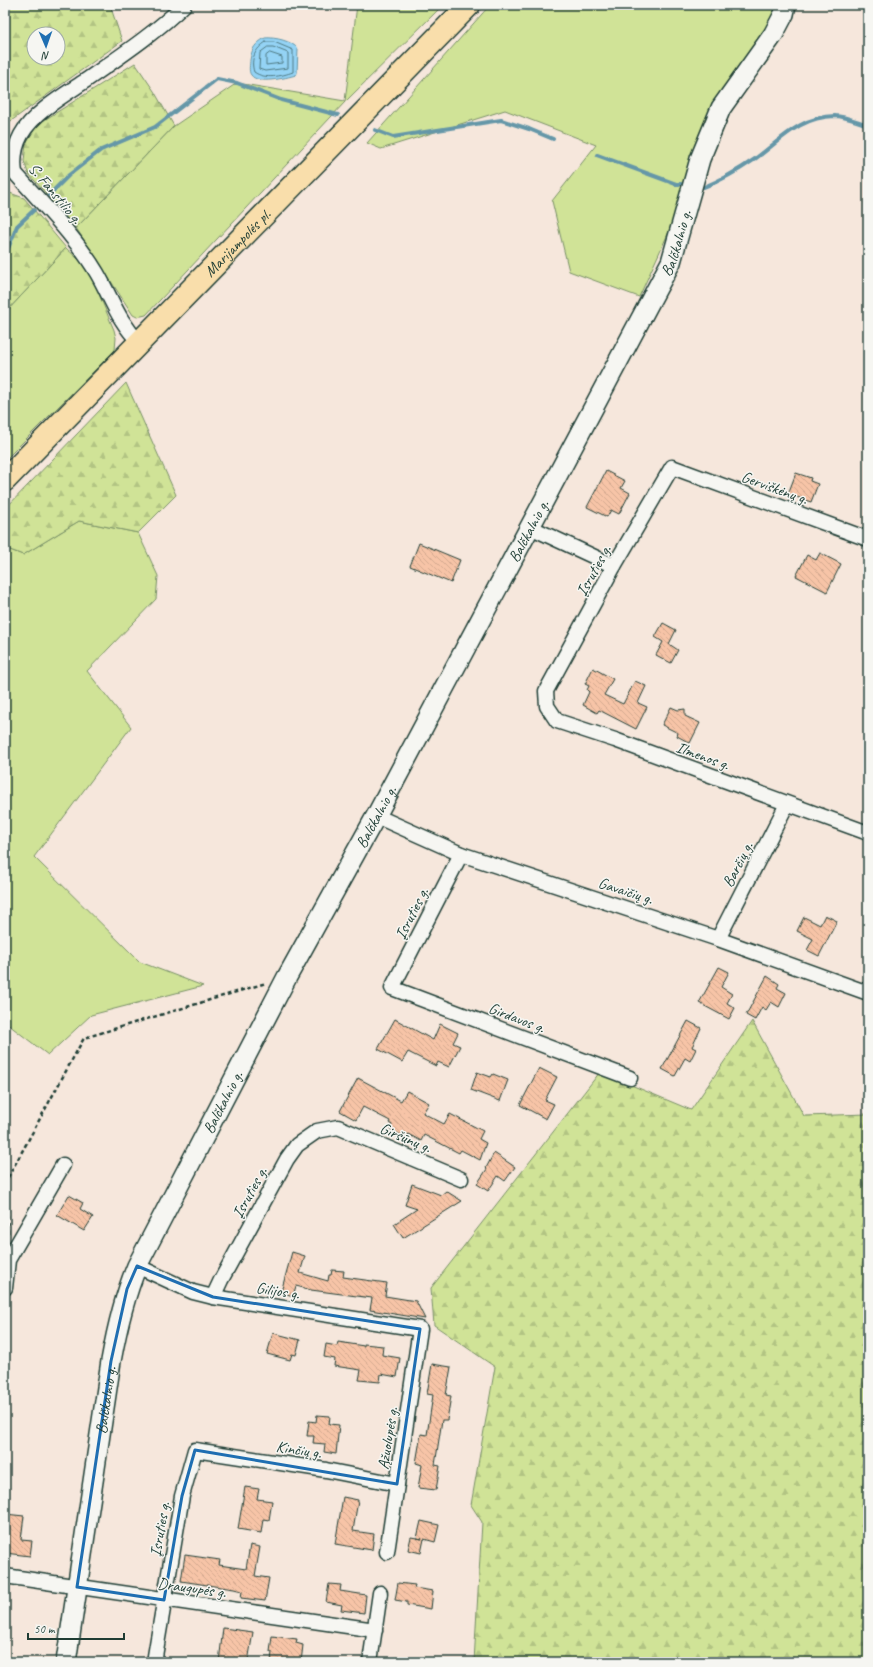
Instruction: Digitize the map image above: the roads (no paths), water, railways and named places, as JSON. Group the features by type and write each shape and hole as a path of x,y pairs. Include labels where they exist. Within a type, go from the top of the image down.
{"main road":[{"name":"Marijampolės pl.","path":"5,480 469,5"}],"street":[{"name":"S. Fanstilio g.","path":"140,343 122,323 97,273 72,239 10,175 15,147 21,135 30,123 53,103 140,42 170,19 184,5"},
{"name":"Balčkalnio g.","path":"66,1662 110,1361 127,1289 137,1266 287,977 376,816 671,262 700,159 721,108 773,35 784,14 786,5"},
{"name":"Gerviškėnų g.","path":"672,467 865,538"},
{"name":"Įsruties g.","path":"546,691 614,566 672,467"},
{"path":"530,527 614,566"},
{"name":"Ilmenos g.","path":"546,691 547,706 558,721 615,740 868,833"},
{"name":"Barčių g.","path":"718,939 787,804"},
{"name":"Gavaičių g.","path":"376,816 461,854 718,939 868,993"},
{"name":"Įsruties g.","path":"392,988 461,854"},
{"name":"Girdavos g.","path":"392,988 630,1078"},
{"name":"Įsruties g.","path":"213,1297 287,1159 298,1145 317,1130 338,1127"},
{"name":"Giršūnų g.","path":"338,1127 461,1179"},
{"path":"5,1288 8,1260 63,1165"},
{"name":"Gilijos g.","path":"137,1266 193,1292 213,1297 420,1329"},
{"name":"Ąžuolupės g.","path":"387,1552 420,1329"},
{"name":"Įsruties g.","path":"154,1662 182,1496 195,1450"},
{"name":"Kinčių g.","path":"195,1450 326,1470 397,1484"},
{"name":"Draugupės g.","path":"5,1576 375,1630"},
{"path":"370,1662 380,1593"}],"water":[{"path":"265,38 283,40 292,44 298,49 296,75 279,79 259,80 251,75 249,68 252,52 256,44"}],"waterway":[{"path":"49,195 69,175 101,150 155,127 217,79 237,83 281,100 338,115"},
{"path":"704,187 743,167 792,130 811,120 822,117 839,116 868,125"},
{"path":"375,130 393,137 501,120 553,139"},
{"path":"597,155 676,184 681,184"},
{"path":"5,256 17,226 34,210"}]}
